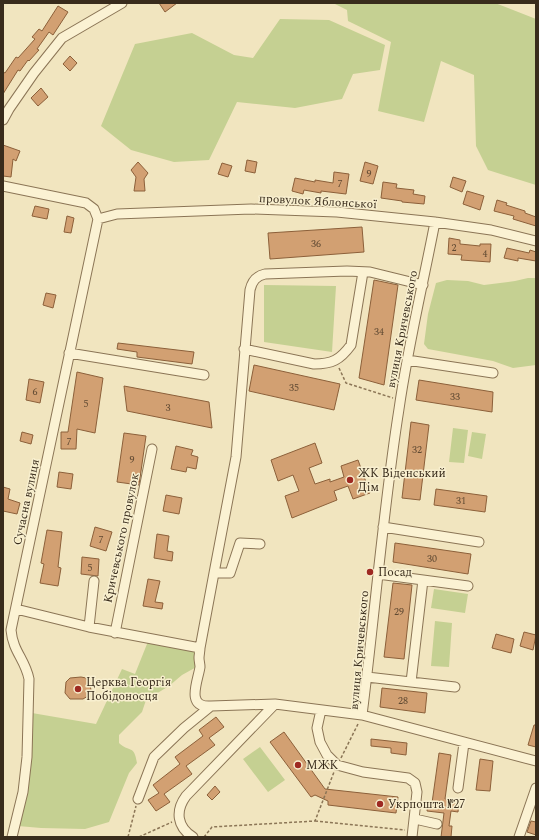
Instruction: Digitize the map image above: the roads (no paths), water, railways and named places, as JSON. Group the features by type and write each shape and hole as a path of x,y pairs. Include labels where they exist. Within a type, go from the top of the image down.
{"street":[{"path":"3,120 34,73 62,38 122,3"},
{"path":"3,186 86,203 94,209 98,218"},
{"name":"провулок Яблонської","path":"98,218 117,214 252,209 337,212 435,222 491,230 536,241"},
{"name":"Сучасна вулиця","path":"12,837 23,792 27,756 29,679 27,669 12,641 11,630 98,218"},
{"name":"вулиця Кричевського","path":"435,222 423,285 413,326 400,400 382,527 362,715 536,761"},
{"path":"362,715 275,704 207,706 199,703 195,695 200,665 200,648 236,457 250,290 251,284 257,277 265,274 347,271 374,272 423,285"},
{"path":"244,349 314,364 325,364 336,360 345,354 351,345 363,272"},
{"path":"69,353 204,374"},
{"path":"407,360 493,373"},
{"name":"Кричевського провулок","path":"115,633 152,449"},
{"path":"382,527 479,542"},
{"path":"214,573 230,573 240,543 260,544"},
{"path":"378,574 468,586"},
{"path":"411,682 423,580"},
{"path":"89,627 94,582"},
{"path":"16,609 115,633 200,648"},
{"path":"367,677 455,687"},
{"path":"193,837 187,833 179,819 181,803 275,704"},
{"path":"138,799 154,757 184,728 211,706"},
{"path":"321,710 317,728 320,742 326,755 337,765 363,772 408,778 412,780 417,787 413,834"},
{"path":"458,788 464,743"},
{"path":"519,837 536,788"},
{"path":"415,819 437,824"}],"place":[{"name":"ЖК Віденський Дім","path":"350,480"},
{"name":"Посад","path":"370,572"},
{"name":"Церква Георгія Побідоносця","path":"78,689"},
{"name":"МЖК","path":"298,765"},
{"name":"Укрпошта №27","path":"380,804"}]}
